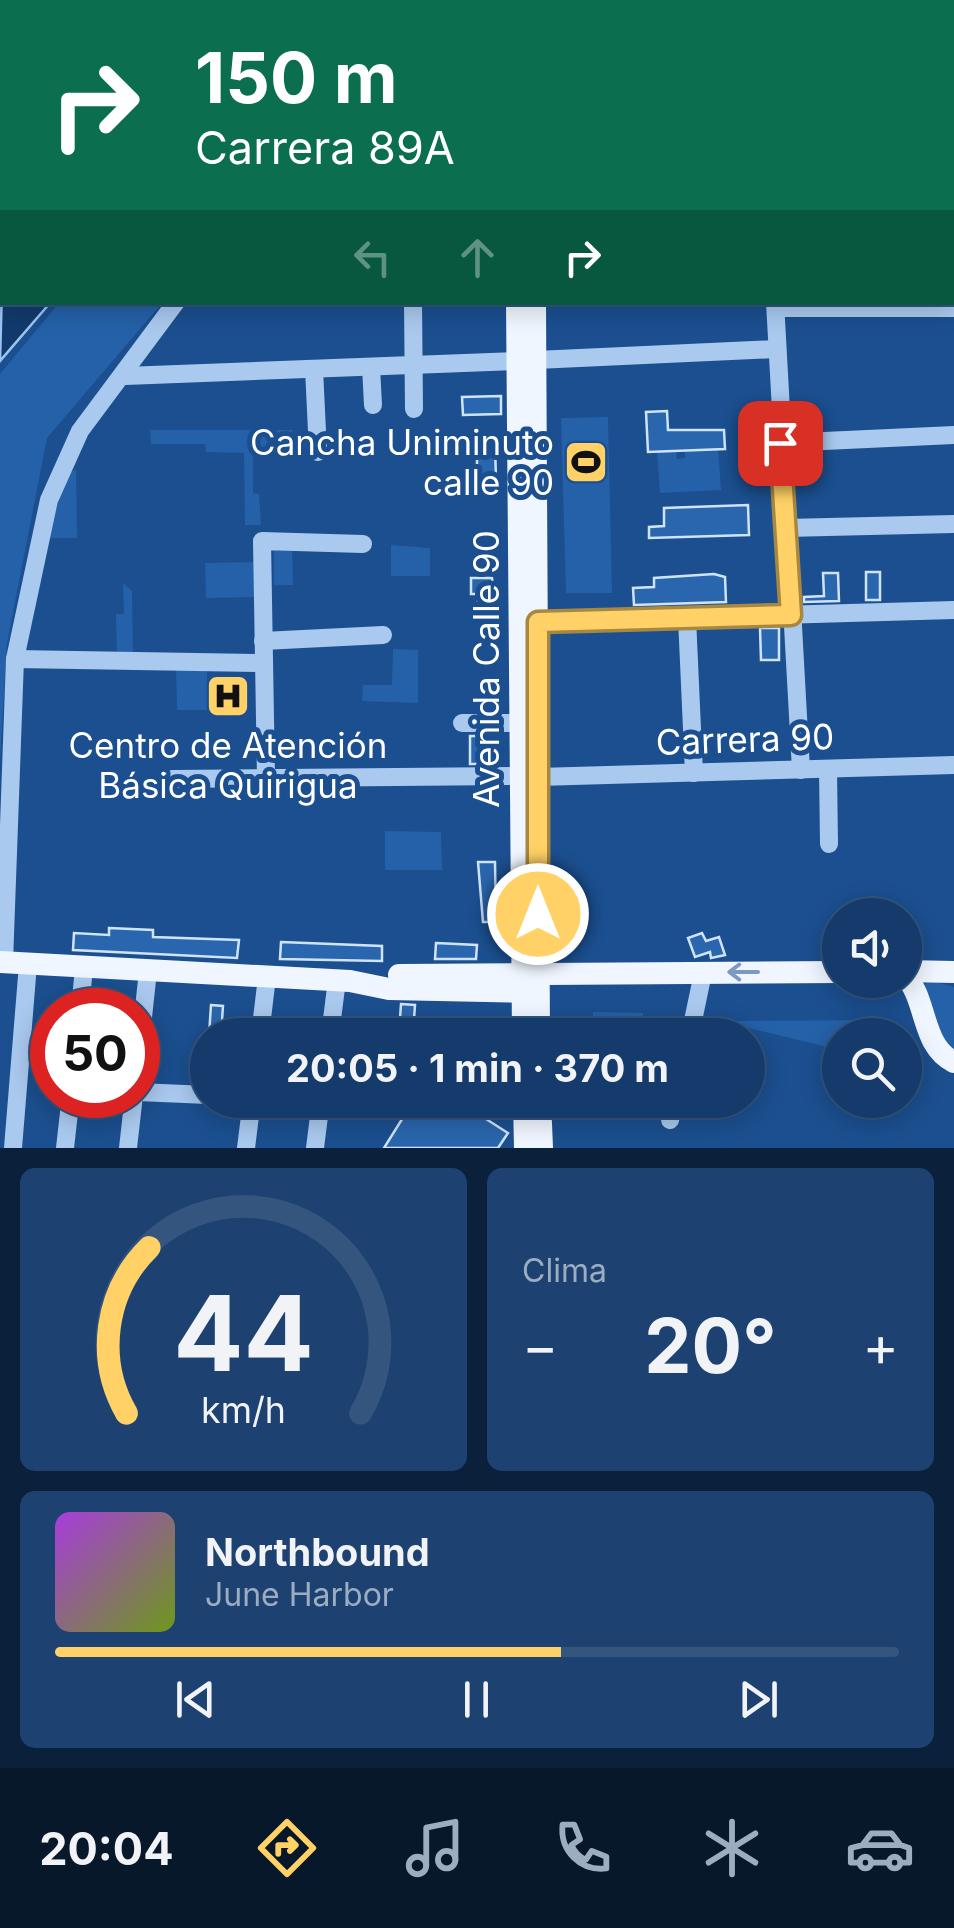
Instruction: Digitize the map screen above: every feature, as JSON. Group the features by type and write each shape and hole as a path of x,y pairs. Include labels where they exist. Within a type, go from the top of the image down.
{"main road":[{"name":"Avenida Calle 90","path":"518,305 527,361 538,622 530,777 529,1018"},
{"name":"Avenida Calle 90","path":"530,777 521,723 527,361 534,305"},
{"path":"2,962 343,980 389,989 472,992 530,983 703,972 822,972"},
{"path":"922,973 954,972"},
{"path":"343,980 382,975 530,983"},
{"path":"472,992 506,1005 516,1018"},
{"path":"920,998 935,1045 954,1062"},
{"path":"524,1118 524,1148"},
{"path":"541,1118 542,1148"}],"street":[{"path":"2,962 15,658 49,500 80,431 125,376 174,305"},
{"path":"413,305 414,408"},
{"path":"801,770 775,306 954,308"},
{"path":"125,376 776,349"},
{"path":"371,367 373,405"},
{"path":"314,369 318,452"},
{"path":"780,443 954,435"},
{"path":"786,528 954,524"},
{"path":"266,778 262,541 363,544"},
{"path":"538,622 954,610"},
{"path":"687,618 694,773"},
{"path":"263,641 384,636"},
{"path":"15,658 263,663"},
{"path":"462,723 521,723"},
{"name":"Carrera 90","path":"172,779 530,777 954,765"},
{"path":"828,769 829,844"},
{"path":"13,1148 28,964"},
{"path":"82,988 84,967"},
{"path":"694,1018 703,972"},
{"path":"262,1018 267,977"},
{"path":"146,988 147,980"},
{"path":"334,1018 343,980"},
{"path":"160,1094 190,1095"},
{"path":"65,1148 68,1118"},
{"path":"128,1148 132,1118"},
{"path":"246,1148 250,1118"},
{"path":"314,1148 318,1118"}],"shaded area":[{"path":"2,305 48,305 0,361"},
{"path":"57,305 160,305 47,438 7,643 0,761 0,374"},
{"name":"Cancha Uniminuto calle 90","path":"608,417 612,593 566,593 561,418"},
{"path":"150,430 292,430 295,452 253,451 253,493 259,494 261,525 245,525 244,453 206,452 205,444 151,444"},
{"path":"718,449 721,490 660,493 657,452 676,451 677,459 685,458 685,451"},
{"path":"76,469 77,538 47,538 67,475"},
{"path":"391,545 430,548 430,576 391,576"},
{"path":"274,547 292,547 293,585 274,585"},
{"path":"256,562 256,597 206,598 205,563"},
{"path":"123,583 132,591 133,661 117,660 116,614 124,614"},
{"path":"393,649 418,650 418,703 362,701 363,685 392,685"},
{"path":"176,665 207,665 207,710 177,710"},
{"path":"385,831 441,832 442,870 385,870"},
{"path":"929,980 954,987 954,1057 942,1047 924,986"},
{"path":"593,1012 643,1013 643,1018 593,1018"},
{"path":"822,1020 822,1046 765,1032 765,1021"}],"building":[{"path":"501,396 501,414 463,415 462,397"},
{"path":"667,411 668,430 724,430 725,449 648,452 646,412"},
{"path":"477,444 495,444 496,480 477,480"},
{"path":"748,505 749,535 649,538 649,527 664,526 664,508"},
{"path":"866,572 880,572 880,600 866,600"},
{"path":"823,573 838,573 839,601 804,602 804,597 824,596"},
{"path":"714,574 725,577 726,602 634,605 633,588 654,587 654,578"},
{"path":"471,578 492,578 497,620 478,620 478,594 471,594"},
{"path":"760,628 779,628 779,660 761,660"},
{"path":"470,736 496,736 496,764 470,764"},
{"path":"478,862 495,862 496,922 483,922"},
{"path":"109,928 153,930 153,937 239,940 237,958 73,950 74,933 109,935"},
{"path":"702,933 706,941 719,937 725,955 711,958 710,952 695,957 688,938"},
{"path":"281,942 382,946 382,961 280,959"},
{"path":"436,943 477,945 476,959 435,959"},
{"path":"401,1004 415,1005 414,1018 400,1018"},
{"path":"211,1005 223,1006 222,1018 210,1018"},
{"path":"403,1118 487,1118 508,1133 498,1148 384,1148"}],"place":[{"name":"Cancha Uniminuto calle 90","path":"586,462"},
{"name":"Centro de Atención Básica Quirigua","path":"228,696"}],"route":[{"path":"538,914 538,622 791,615 780,443"}]}
